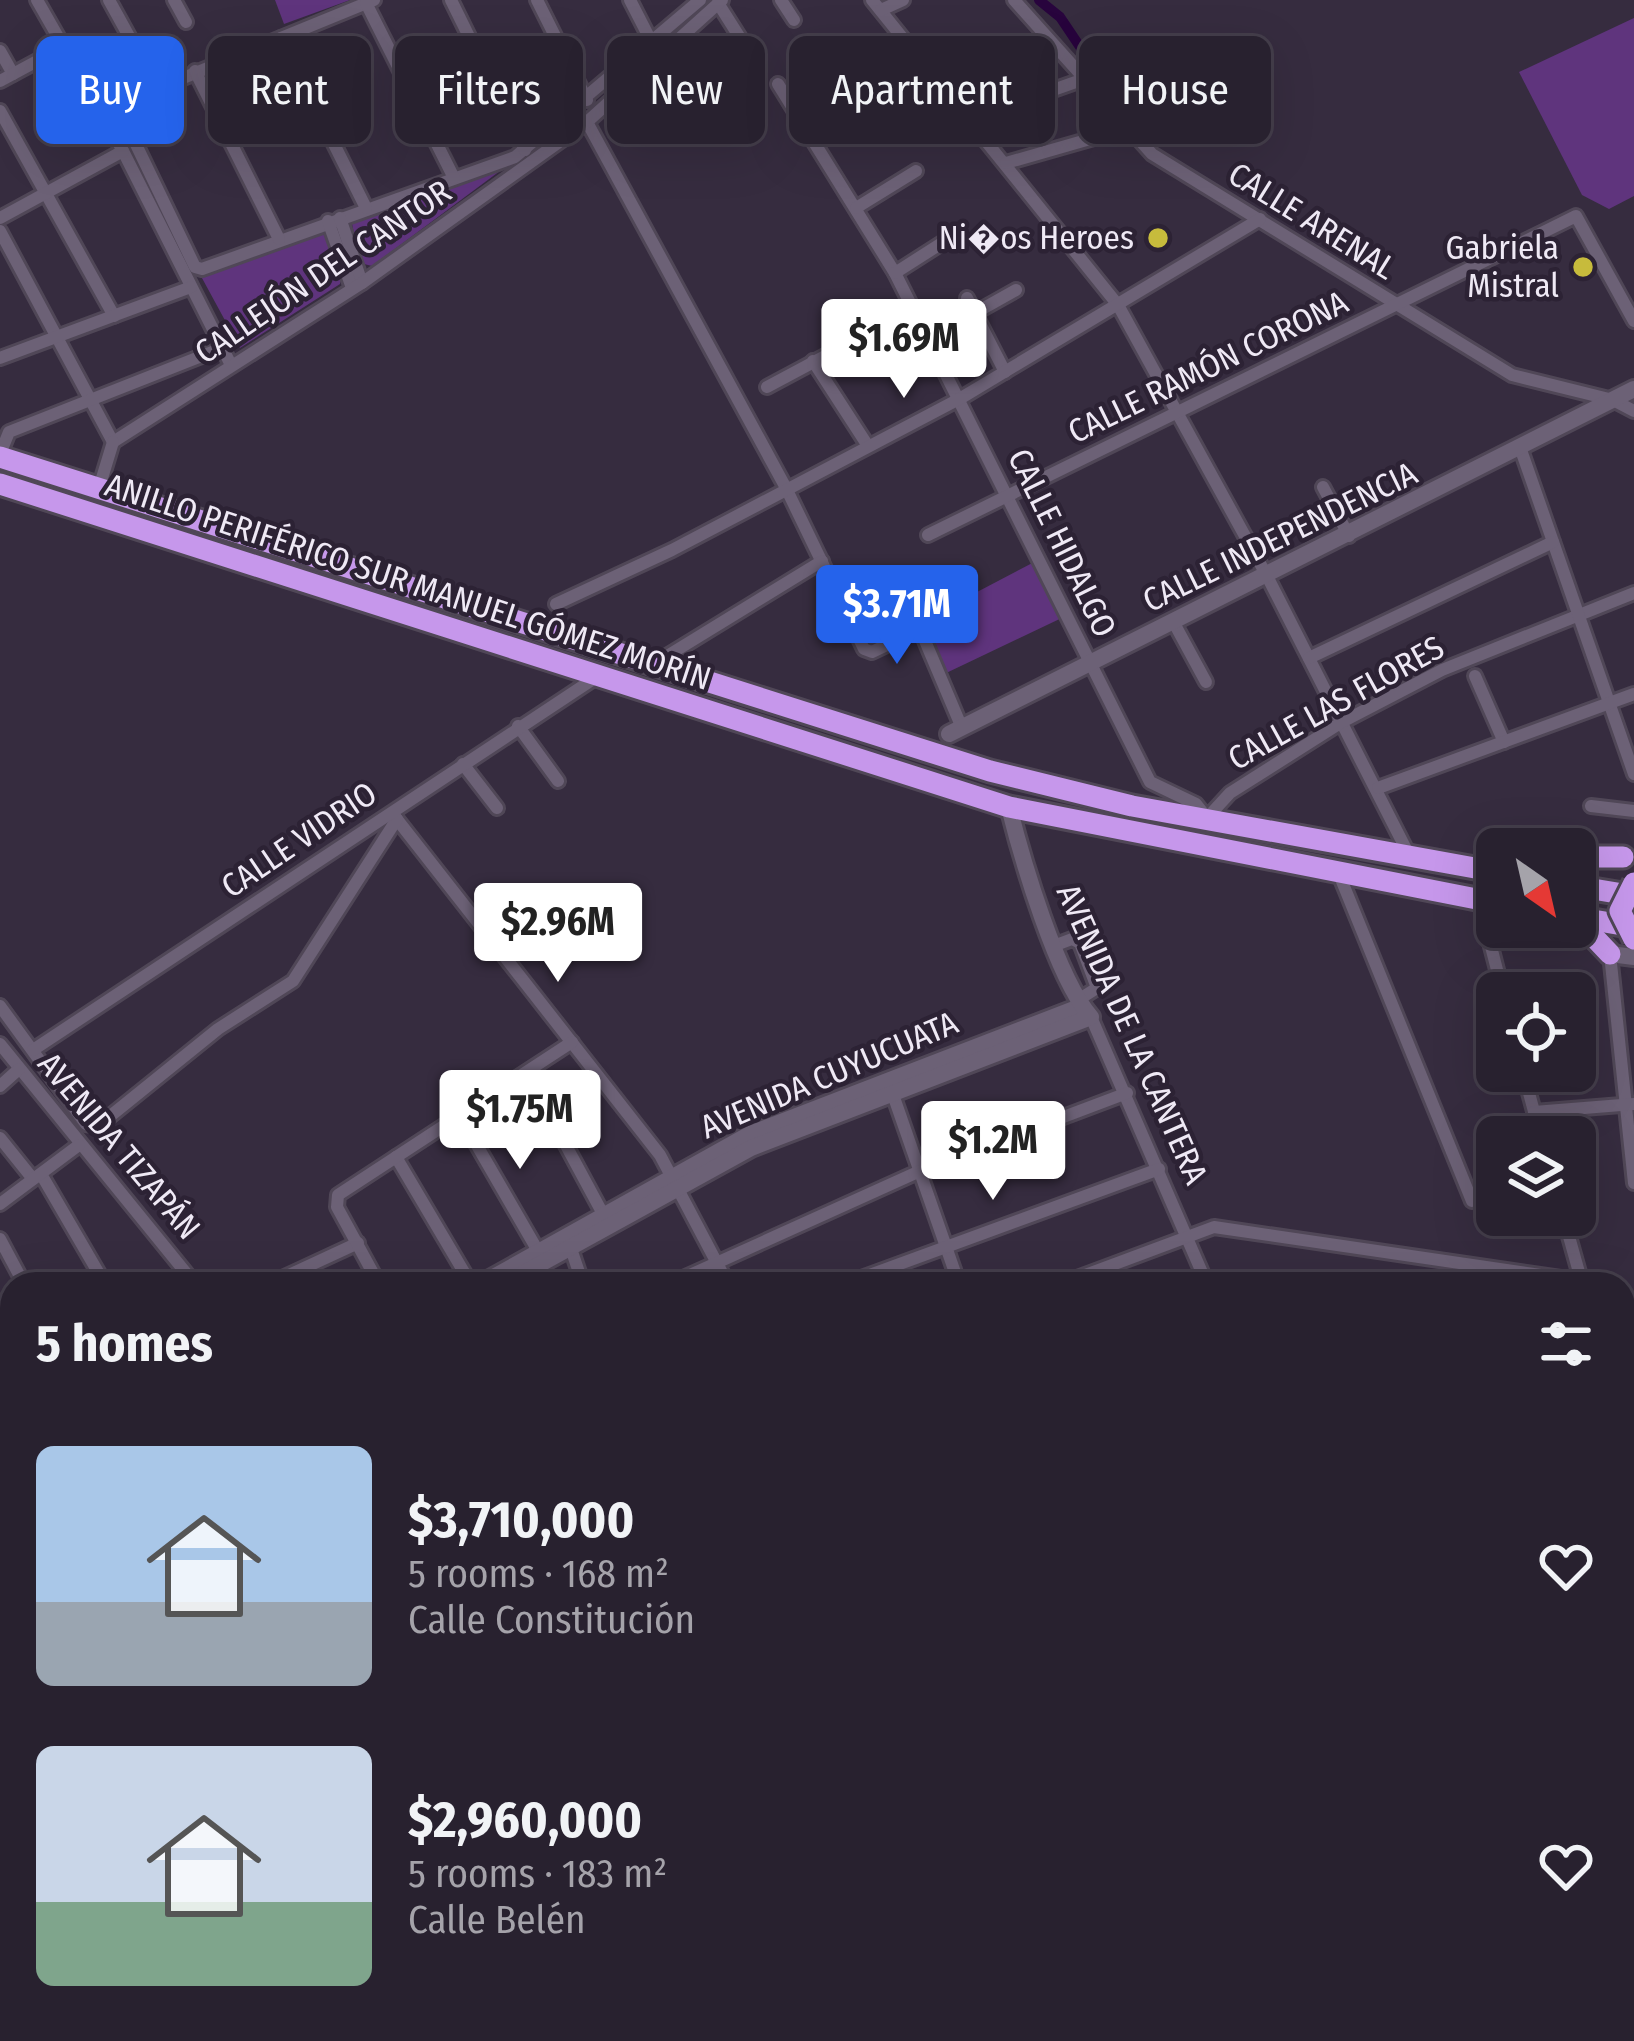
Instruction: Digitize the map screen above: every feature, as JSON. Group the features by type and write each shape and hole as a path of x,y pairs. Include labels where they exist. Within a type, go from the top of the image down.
{"highway":[{"name":"ANILLO PERIFÉRICO SUR MANUEL GÓMEZ MORÍN","path":"0,456 990,771 1476,868"},
{"name":"ANILLO PERIFÉRICO SUR MANUEL GÓMEZ MORÍN","path":"0,484 1010,807 1476,899"},
{"path":"1410,856 1476,857"},
{"path":"1596,857 1629,858"},
{"path":"1634,883 1620,911 1634,939"},
{"path":"1596,890 1634,896"},
{"path":"1596,921 1634,927"},
{"path":"1596,939 1610,954"}],"street":[{"path":"37,0 58,36"},
{"path":"109,0 128,36"},
{"path":"174,0 186,22"},
{"path":"451,0 526,150"},
{"path":"538,0 587,100"},
{"path":"629,0 648,36"},
{"path":"657,36 700,0"},
{"path":"782,0 794,20"},
{"path":"902,36 876,5 903,0"},
{"name":"CALLE ARENAL","path":"1014,0 1079,69"},
{"path":"286,36 370,1 454,178"},
{"path":"720,1 739,36"},
{"name":"CALLEJÓN DEL CANTOR","path":"113,442 357,285 587,122 720,1"},
{"path":"0,51 7,78 36,62"},
{"path":"208,66 117,105 197,269 526,150 607,82"},
{"path":"195,71 279,239"},
{"name":"CALLE HIDALGO","path":"778,84 895,273 1150,782 1196,804 1208,818"},
{"path":"0,111 114,316"},
{"path":"587,122 786,488 868,652 920,629 956,731"},
{"path":"1006,163 1079,142"},
{"path":"119,144 231,365"},
{"path":"334,144 366,208"},
{"path":"991,144 1118,305 1267,576 1410,856"},
{"name":"CALLE ARENAL","path":"1144,144 1152,154 1512,375 1613,400 1634,411"},
{"path":"0,218 123,152"},
{"path":"856,208 916,171"},
{"name":"CALLE RAMÓN CORONA","path":"928,535 1576,216 1634,321"},
{"path":"334,219 357,285"},
{"path":"556,604 961,398 1260,219"},
{"path":"0,231 113,442 99,488"},
{"path":"895,273 956,234"},
{"path":"1,356 191,287"},
{"path":"975,313 1016,290"},
{"path":"968,298 1005,372"},
{"path":"0,456 9,432 222,348"},
{"path":"767,386 840,348"},
{"path":"813,361 868,446"},
{"name":"CALLE INDEPENDENCIA","path":"956,731 1349,537 1634,389"},
{"path":"1521,450 1634,774"},
{"path":"1323,487 1349,537"},
{"path":"1310,658 1553,542"},
{"path":"651,666 822,561"},
{"name":"CALLE LAS FLORES","path":"1208,818 1230,793 1342,722 1442,670 1579,619 1634,593"},
{"path":"1174,623 1206,682"},
{"path":"1474,676 1504,742"},
{"name":"CALLE VIDRIO","path":"33,1050 394,815 595,677"},
{"path":"1378,788 1634,694"},
{"path":"518,726 558,781"},
{"path":"463,764 497,808"},
{"path":"1592,806 1634,811"},
{"name":"AVENIDA DE LA CANTERA","path":"1010,807 1056,944 1127,1094 1202,1272"},
{"path":"394,815 675,1182 723,1272"},
{"name":"AVENIDA TIZAPÁN","path":"0,1006 91,1129 218,1029 293,981 394,815"},
{"path":"1340,874 1472,1201"},
{"path":"1634,957 1610,954 1634,1183"},
{"name":"AVENIDA CUYUCUATA","path":"514,1272 538,1251 569,1241 603,1214 890,1086 1084,1008"},
{"path":"373,1272 335,1200 572,1042"},
{"name":"AVENIDA TIZAPÁN","path":"0,1044 185,1272"},
{"path":"1618,1054 1634,1053"},
{"path":"0,1086 19,1069"},
{"path":"527,1073 603,1214"},
{"path":"890,1086 955,1272"},
{"path":"1529,1092 1535,1116"},
{"path":"693,1272 920,1171 1127,1094"},
{"path":"1534,1112 1629,1104"},
{"path":"460,1116 538,1251"},
{"path":"0,1138 37,1176 97,1272"},
{"path":"0,1204 79,1145"},
{"path":"397,1157 464,1272"},
{"path":"876,1272 1159,1169"},
{"name":"AVENIDA CUYUCUATA","path":"519,1272 675,1182"},
{"path":"1090,1272 1187,1234 1221,1227 1483,1272"},
{"path":"1569,1236 1579,1272"},
{"path":"0,1239 18,1272"},
{"path":"569,1241 579,1272"},
{"path":"295,1272 358,1243"}],"shaded area":[{"path":"275,0 350,0 284,24"},
{"path":"1634,18 1634,196 1609,209 1582,195 1519,72"},
{"path":"512,162 372,266 360,263 350,214"},
{"path":"317,226 338,251 340,284 240,348 196,267"},
{"path":"1040,559 1068,615 942,675 901,589 934,570 946,600 958,602"}],"waterway":[{"path":"1039,0 1060,17 1079,45"}],"place":[{"name":"Ni�os Heroes","path":"1158,238"},
{"name":"Gabriela Mistral","path":"1583,267"}]}
